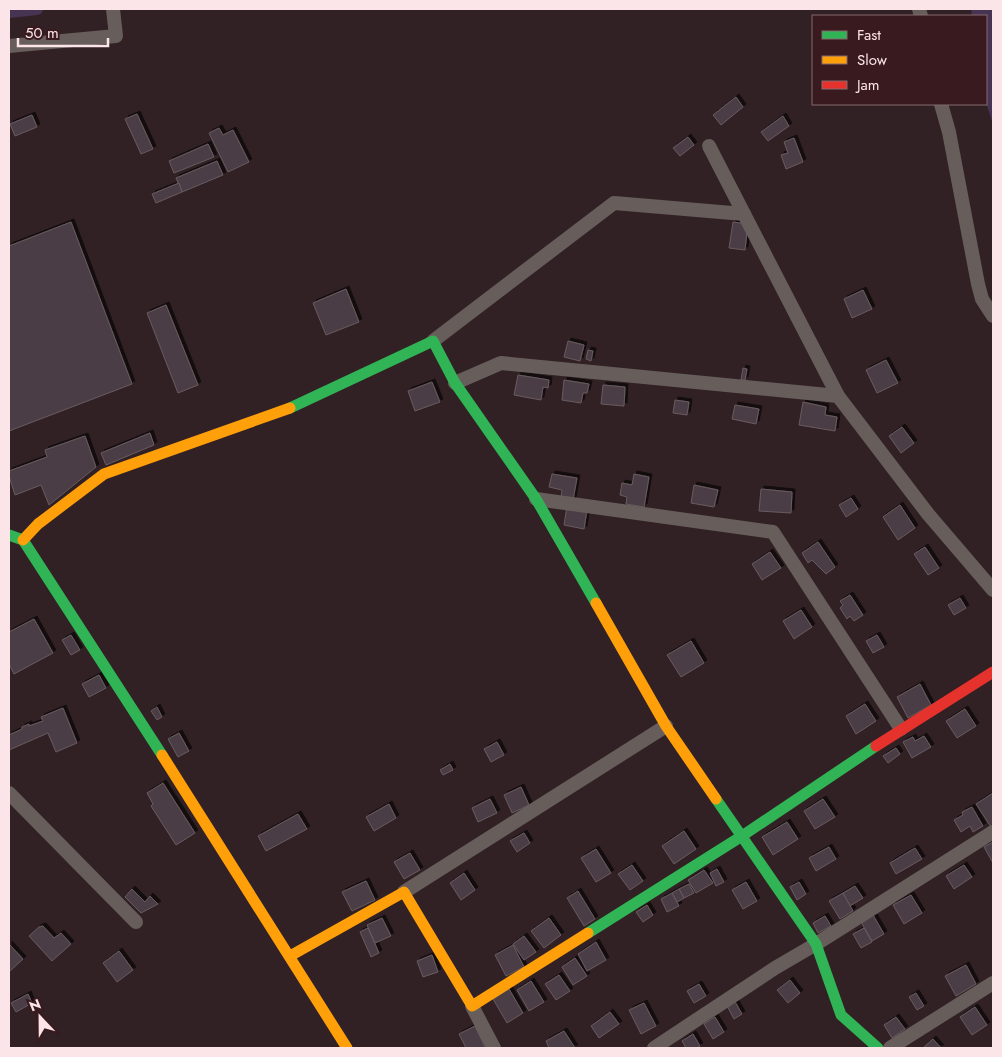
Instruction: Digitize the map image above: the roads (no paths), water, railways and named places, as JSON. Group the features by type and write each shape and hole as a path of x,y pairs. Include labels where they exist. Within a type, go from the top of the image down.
{"street":[{"path":"9,46 116,36 113,9"},
{"path":"941,105 949,132 978,284 982,299 993,316"},
{"path":"709,146 838,396 928,514 993,590"},
{"path":"22,540 38,524 104,474 295,406 433,341 614,203 744,214"},
{"path":"433,341 455,383 536,499 666,726 816,944 841,1015 878,1048"},
{"path":"455,383 501,363 838,396"},
{"path":"536,499 773,532 901,729"},
{"path":"9,535 22,540 56,589 347,1048"},
{"path":"472,1006 742,836 901,729 993,672"},
{"path":"290,956 404,892 666,726"},
{"path":"9,793 136,922"},
{"path":"654,1048 775,968 993,832"},
{"path":"404,892 472,1006 494,1048"},
{"path":"890,1048 993,983"}],"waterway":[{"path":"9,12 37,9"}]}
